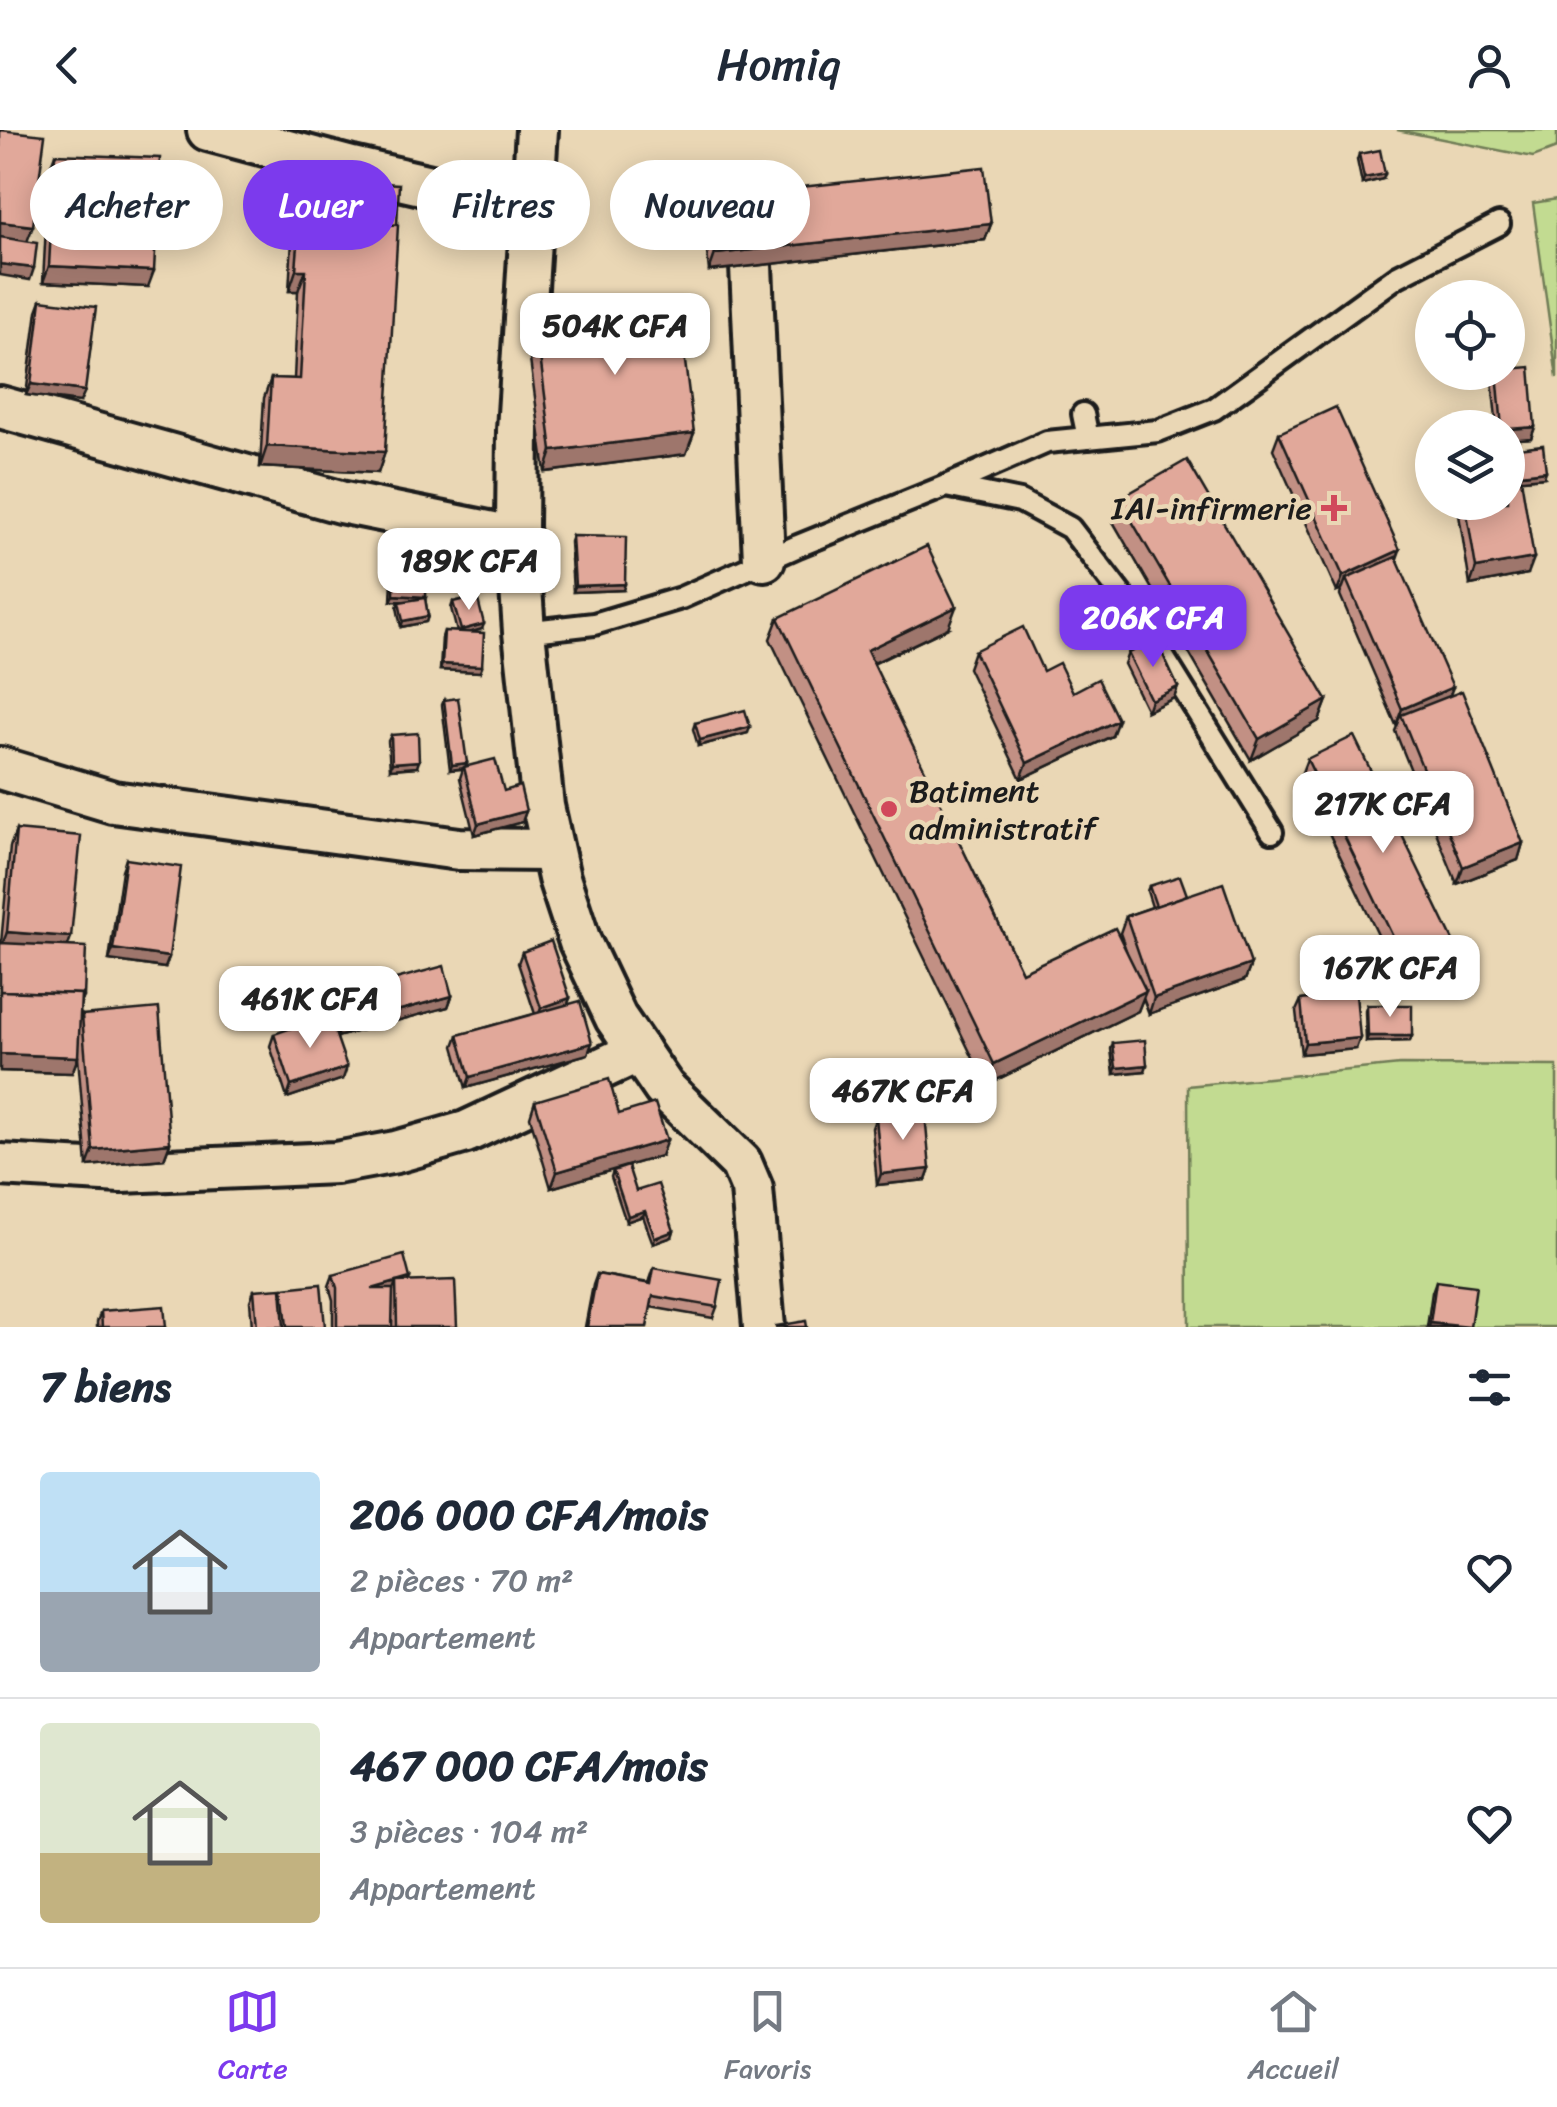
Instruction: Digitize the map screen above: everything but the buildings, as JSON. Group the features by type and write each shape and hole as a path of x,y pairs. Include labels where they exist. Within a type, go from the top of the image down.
{"street":[{"path":"208,130 417,183"},
{"path":"534,160 537,130"},
{"path":"528,250 518,430 518,538 524,632 551,850 580,942 616,1018 664,1088 740,1163 752,1189 764,1327"},
{"path":"751,266 764,560"},
{"path":"0,407 340,502 518,538"},
{"path":"0,768 113,802 459,849 551,850"},
{"path":"0,1165 122,1172 319,1164 366,1158 466,1132 639,1051"}],"lane":[{"path":"524,632 594,624 681,598 1047,442 1158,431 1214,409 1398,276 1500,224"},
{"path":"1083,414 1088,438"},
{"path":"946,486 1020,501 1070,528 1139,618 1272,832"}],"green space":[{"path":"1397,130 1557,130 1557,148 1533,157"},
{"path":"1557,199 1557,378 1533,203"},
{"path":"1400,1065 1557,1066 1557,1327 1189,1327 1188,1086"}],"place":[{"name":"IAI-infirmerie","path":"1334,508"},
{"name":"Batiment administratif","path":"889,809"}]}
